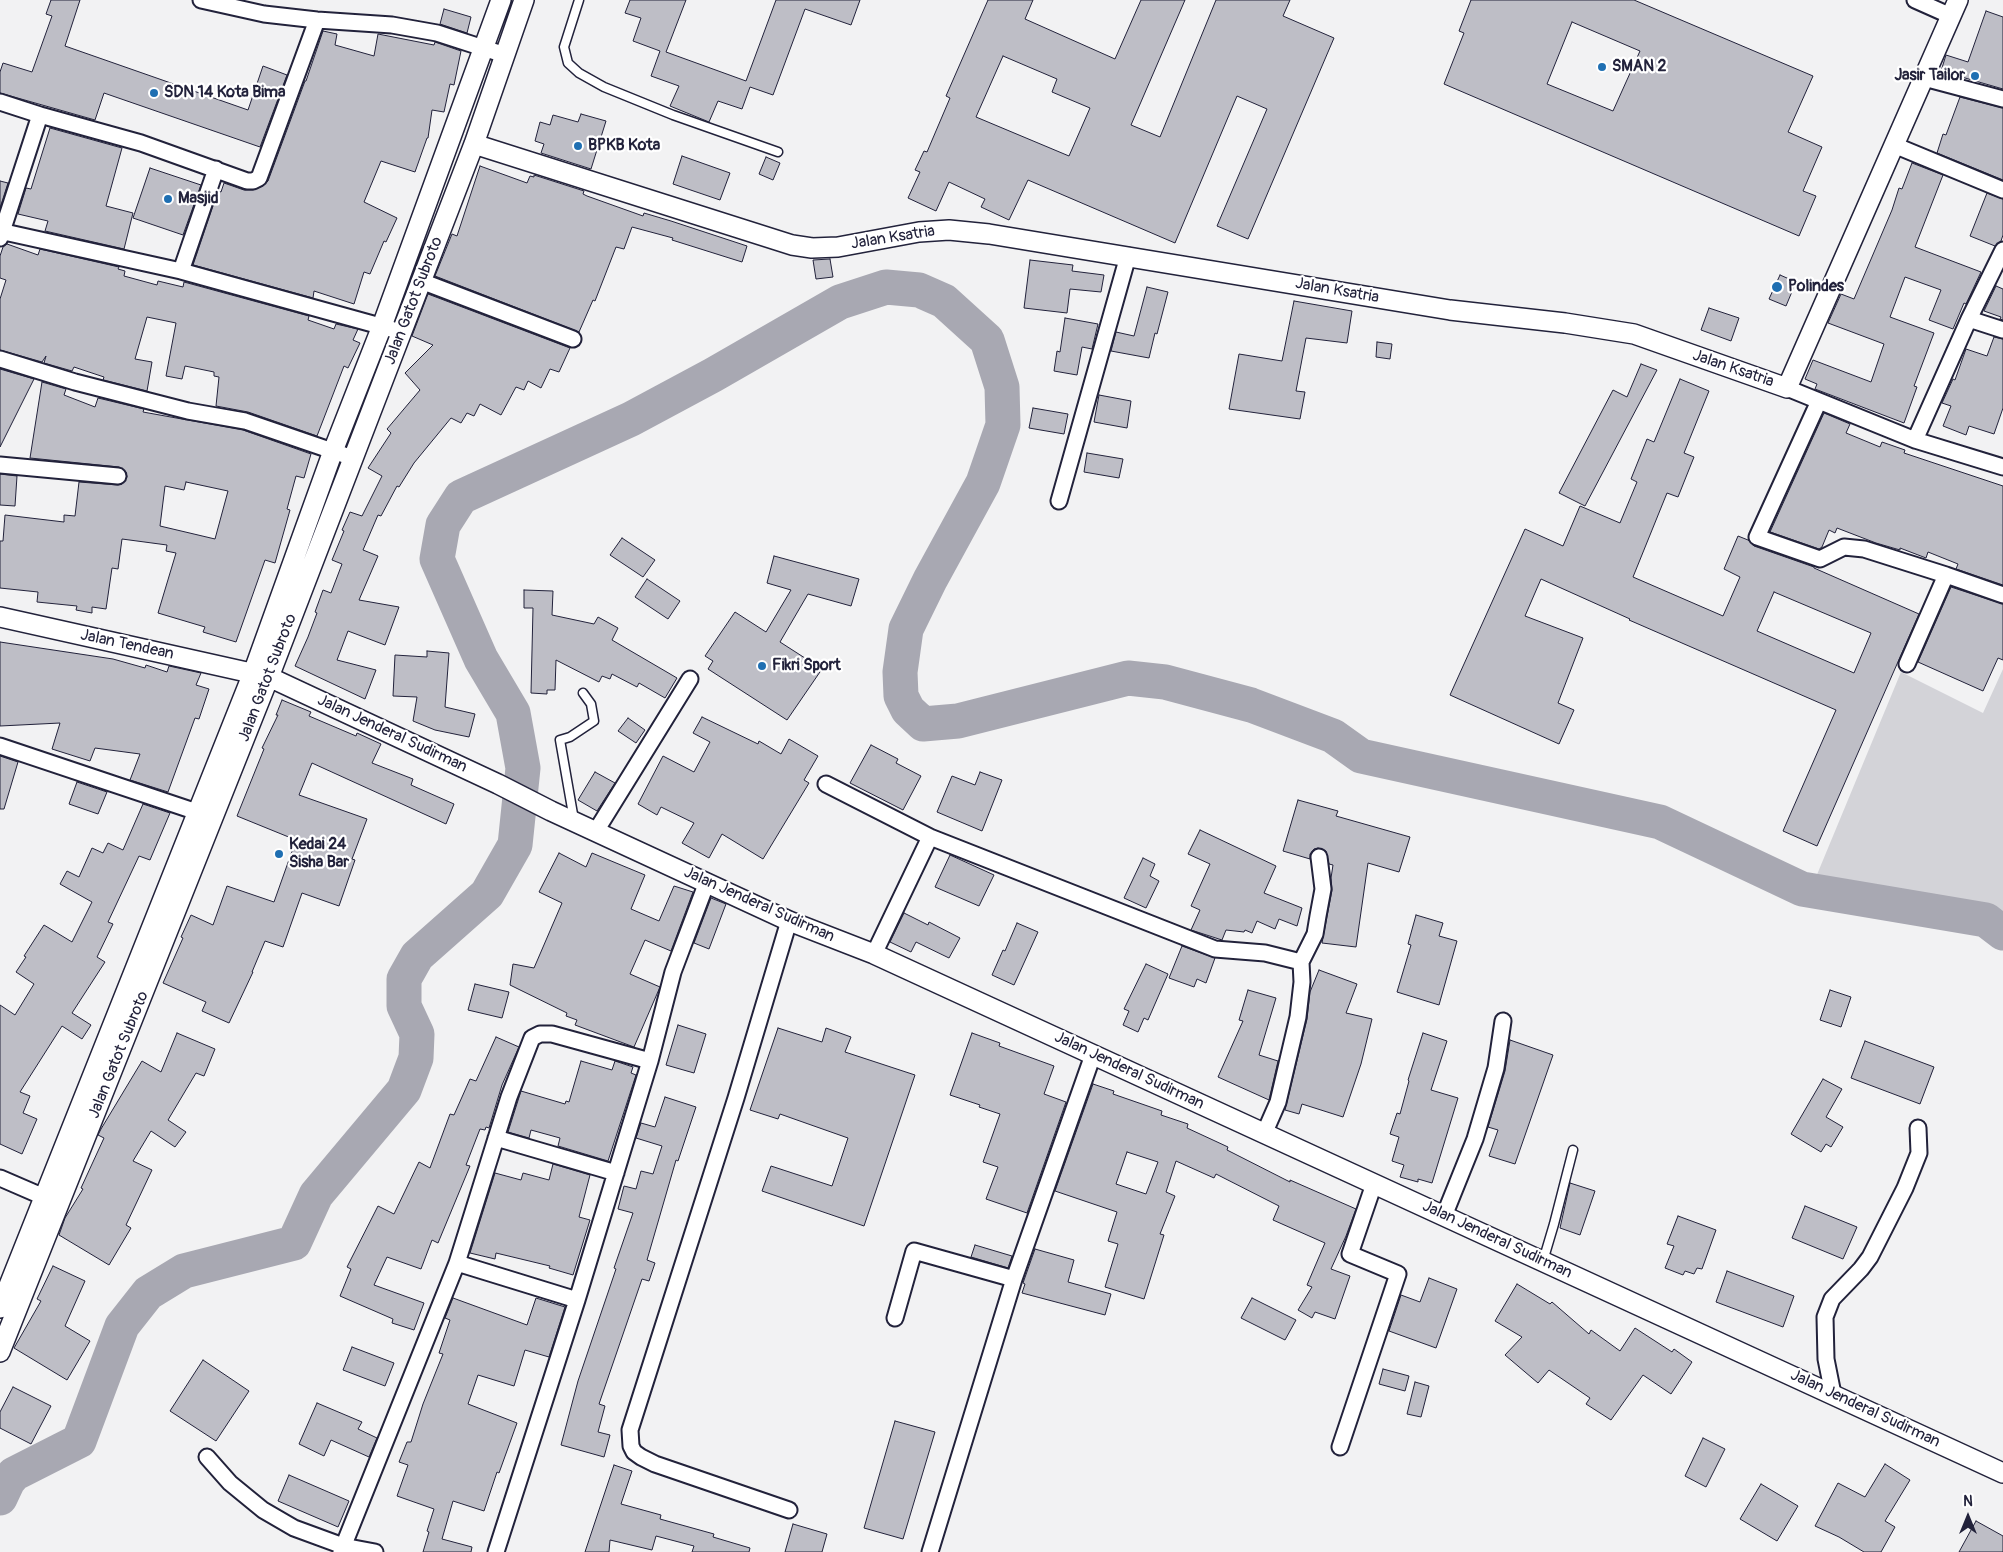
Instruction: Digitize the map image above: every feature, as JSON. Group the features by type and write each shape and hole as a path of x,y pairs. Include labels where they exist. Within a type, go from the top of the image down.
{"street":[{"path":"201,0 221,2 264,14 392,25 437,33 505,55"},
{"name":"Jalan Gatot Subroto","path":"0,1352 197,812 261,675 333,451 382,326 501,0"},
{"name":"Jalan Gatot Subroto","path":"0,1308 44,1196 92,1099 261,675 353,458 474,144 524,0"},
{"path":"1915,0 1954,8"},
{"name":"Jalan Ksatria","path":"474,144 792,245 812,248 838,247 919,232 949,230 989,234 1450,310 1565,323 1634,334 1787,388 1954,8"},
{"path":"0,102 40,115 140,142 247,181 253,181 259,178 317,20"},
{"path":"1924,78 2003,99"},
{"path":"40,115 1,234 181,271 382,326 401,333"},
{"path":"1894,145 2003,190"},
{"path":"181,271 216,169"},
{"path":"1914,440 1969,319 2003,250"},
{"path":"1059,501 1128,256"},
{"path":"421,281 573,339"},
{"path":"1969,319 2003,330"},
{"path":"0,359 75,382 188,410 245,421 353,458"},
{"path":"1787,388 1914,440 2003,467"},
{"path":"1819,401 1769,507 1757,537 1820,559 1844,547 1864,549 2003,595"},
{"path":"0,465 118,476"},
{"path":"1906,664 1946,575"},
{"name":"Jalan Tendean","path":"0,617 261,675"},
{"name":"Jalan Jenderal Sudirman","path":"261,675 789,920 874,954 2003,1472"},
{"path":"596,831 690,679"},
{"path":"0,746 197,812"},
{"path":"826,784 930,837 1215,949 1265,953 1301,962"},
{"path":"874,954 930,837"},
{"path":"1264,1134 1278,1102 1298,1017 1302,982 1301,962 1315,934 1323,889 1319,857"},
{"path":"496,1552 616,1173 650,1061 674,972 707,882"},
{"path":"789,920 736,1098 630,1430 631,1446 634,1452 641,1457 655,1464 789,1510"},
{"path":"1444,1216 1474,1139 1496,1068 1504,1021"},
{"path":"342,1549 457,1263 496,1138 525,1054 536,1035 545,1033 565,1037 650,1061"},
{"path":"930,1552 1014,1279 1093,1054"},
{"path":"1833,1394 1826,1359 1825,1317 1832,1299 1870,1257 1905,1188 1919,1153 1918,1128"},
{"path":"496,1138 616,1173"},
{"path":"0,1178 44,1196"},
{"path":"1340,1447 1398,1274 1350,1254 1374,1184"},
{"path":"895,1318 914,1251 1014,1279"},
{"path":"457,1263 577,1300"},
{"path":"207,1457 230,1483 263,1510 294,1528 342,1549 374,1552"}],"lane":[{"path":"579,0 564,47 568,63 579,72 604,87 673,115 778,152"},
{"path":"575,822 560,740 570,737 594,721 591,704 583,692"},
{"path":"1543,1261 1573,1150"}],"shaded area":[{"path":"2003,669 2003,913 1860,889 1816,877 1901,672 1983,713"}],"building":[{"name":"SDN 14 Kota Bima","path":"51,0 80,0 65,46 248,110 263,66 287,75 260,147 104,93 95,120 0,93 0,72 3,63 32,72 52,16 46,14"},
{"path":"630,0 686,0 666,52 746,81 776,0 860,0 851,25 805,9 773,95 750,87 742,109 718,101 709,122 670,106 679,86 651,76 660,51 633,41 641,18 625,13"},
{"path":"988,0 1033,0 1025,19 1115,59 1141,0 1185,0 1131,125 1160,137 1216,0 1290,0 1283,16 1334,38 1248,239 1217,226 1267,109 1237,96 1175,243 1028,180 1009,220 981,207 985,199 949,182 936,211 908,198 920,172 915,170 924,151 927,152 950,98 946,96","holes":["1003,56 1057,79 1052,92 1090,108 1069,156 976,117"]},
{"path":"1471,0 1634,0 1813,76 1788,132 1822,147 1803,191 1816,196 1799,236 1444,84 1464,33 1459,31","holes":["1572,22 1640,51 1613,111 1547,84"]},
{"path":"444,9 471,17 467,33 440,24"},
{"path":"1986,11 2003,17 2003,89 1941,71 1946,55 1968,62"},
{"path":"323,31 337,34 335,45 374,56 378,34 434,45 435,42 461,51 454,85 450,84 444,112 432,110 428,138 415,172 381,161 364,202 397,218 386,242 384,241 370,274 364,272 354,304 314,291 313,298 193,265 218,191 221,192 224,183 244,190 253,190 263,186 268,181"},
{"path":"1960,97 2003,108 2003,180 1937,153 1943,134 1946,135"},
{"path":"581,114 606,121 591,169 541,153 544,144 535,141 540,122 550,125 553,115 578,122"},
{"path":"50,128 122,148 106,206 133,213 124,249 45,231 48,221 18,214 26,188 31,189"},
{"path":"682,156 730,173 720,200 673,184"},
{"path":"766,157 780,163 773,180 759,174"},
{"path":"1912,163 1943,175 1915,247 1981,272 1966,304 1964,303 1953,329 1929,320 1941,290 1905,277 1890,317 1934,333 1914,386 1917,387 1904,423 1815,389 1817,384 1805,379 1813,360 1871,382 1884,344 1828,323 1841,294 1854,299 1892,210 1899,188 1902,189"},
{"path":"480,166 527,183 530,176 534,177 534,175 584,191 583,194 587,196 643,216 644,213 747,246 742,262 672,240 673,238 632,227 624,249 616,247 595,301 593,300 579,332 435,276 452,234 457,236"},
{"path":"150,168 201,185 183,235 133,218"},
{"path":"0,181 8,183 0,208"},
{"path":"1987,193 2003,199 2003,235 2001,241 1995,246 1970,236"},
{"path":"7,244 38,255 40,249 119,267 118,269 125,271 124,276 157,285 158,281 183,287 184,282 309,316 308,320 334,329 336,324 358,329 353,340 360,343 348,368 344,366 317,436 248,412 216,406 219,377 214,376 214,372 185,366 182,379 166,376 176,323 147,317 135,359 152,362 147,391 103,380 104,377 74,367 72,371 44,363 46,356 42,362 0,350 0,299 6,280 0,278 0,256 3,247"},
{"path":"830,259 833,277 816,279 813,260"},
{"path":"1030,260 1073,265 1072,271 1104,275 1101,292 1070,289 1067,313 1024,308"},
{"path":"1780,275 1796,282 1786,306 1769,299"},
{"path":"1996,286 2003,289 2003,320 2000,319 2001,317 1984,311"},
{"path":"1147,287 1168,292 1149,358 1111,351 1116,332 1134,336"},
{"path":"428,294 570,348 559,372 550,369 541,388 528,381 524,390 516,387 501,415 480,404 474,416 467,413 461,423 451,418 414,463 399,487 397,486 381,516 378,515 363,550 378,556 359,600 399,607 385,645 348,631 337,660 376,670 365,699 295,666 317,613 315,612 323,590 331,593 342,564 332,560 350,512 362,516 382,476 368,468 391,433 387,429 420,390 405,373 433,345 412,336"},
{"path":"1294,301 1352,311 1347,343 1306,338 1296,391 1305,392 1300,419 1229,409 1239,354 1282,361"},
{"path":"1709,308 1739,318 1731,341 1701,330"},
{"path":"1065,318 1098,324 1092,349 1082,347 1077,375 1054,371 1057,351 1060,352"},
{"path":"1994,337 2003,339 2003,408 1994,434 1969,426 1966,435 1943,426 1951,406 1942,403 1953,379 1955,380 1966,349 1987,356"},
{"path":"1377,342 1392,344 1390,359 1376,357"},
{"path":"1641,364 1657,370 1585,506 1559,493 1613,390 1627,397"},
{"path":"0,369 34,379 0,447"},
{"path":"1680,379 1709,391 1684,453 1694,457 1678,497 1667,493 1633,577 1723,616 1740,577 1724,569 1738,536 1748,540 1754,546 1814,567 1919,614 1817,846 1783,831 1836,710 1629,620 1541,579 1525,616 1583,638 1558,703 1574,710 1559,744 1450,695 1525,529 1563,546 1580,506 1620,523 1637,482 1631,479 1647,439 1654,442","holes":["1774,592 1871,633 1854,673 1757,631"]},
{"path":"42,382 66,389 64,395 95,407 98,398 144,409 143,412 243,430 311,454 304,478 296,476 287,509 290,510 275,563 265,560 236,642 203,632 205,627 158,613 176,553 166,551 167,545 122,539 118,569 112,568 106,609 92,607 92,613 76,610 77,606 37,602 38,592 0,588 0,541 3,541 5,515 64,522 64,515 75,516 79,482 118,485 122,484 127,477 126,472 119,467 30,458","holes":["186,482 228,491 215,539 160,526 165,486 184,490"]},
{"path":"1099,395 1131,401 1127,428 1094,422"},
{"path":"1033,408 1068,414 1064,434 1029,428"},
{"path":"1824,413 1850,424 1846,433 1880,447 1882,442 1905,450 1904,453 2003,486 2003,585 1956,569 1958,564 1928,552 1926,558 1900,548 1900,550 1876,543 1837,528 1835,533 1829,530 1822,547 1819,549 1770,532"},
{"path":"1087,453 1123,459 1119,478 1084,472"},
{"path":"0,474 17,476 15,506 0,505"},
{"path":"622,538 655,560 643,577 610,555"},
{"path":"774,556 859,579 851,606 808,594 780,642 822,669 787,720 708,669 713,661 705,656 735,612 766,632 791,590 767,583"},
{"path":"647,579 680,601 668,619 635,597"},
{"path":"1951,587 2003,604 2003,660 1998,658 1983,691 1918,662"},
{"path":"524,590 553,591 552,615 594,624 598,617 618,628 612,640 677,678 665,698 639,683 637,687 612,674 610,679 602,676 599,682 556,660 555,690 547,690 547,694 531,693 533,608 524,608"},
{"path":"0,642 113,659 145,668 146,665 167,672 169,666 201,673 196,685 209,689 199,719 195,718 168,792 130,780 140,754 95,748 90,761 52,749 60,723 0,726"},
{"path":"427,651 449,653 445,707 475,714 469,737 435,730 413,721 417,697 393,696 395,655 427,657"},
{"path":"282,700 311,712 309,716 356,736 357,733 381,744 372,763 413,779 411,785 454,804 446,824 312,763 299,795 367,819 352,859 355,860 339,906 302,893 283,947 265,941 229,1023 202,1011 206,1002 163,983 191,915 213,925 227,886 274,902 296,840 237,816 264,749 262,748 278,715 276,715"},
{"path":"702,717 758,744 759,741 781,754 789,739 818,756 804,780 809,783 763,859 722,834 709,858 682,843 694,823 661,807 657,815 638,804 663,756 694,772 710,742 693,733"},
{"path":"628,718 645,730 636,743 618,731"},
{"path":"871,745 898,759 896,763 921,776 903,810 850,783"},
{"path":"0,756 18,762 4,809 0,809"},
{"path":"595,772 615,783 597,811 578,800"},
{"path":"980,772 1002,780 982,831 937,812 952,776 975,785"},
{"path":"77,782 107,792 98,814 69,804"},
{"path":"1298,800 1338,811 1336,816 1410,837 1399,872 1368,863 1356,947 1322,943 1332,890 1333,865 1329,864 1326,851 1318,848 1314,849 1310,854 1310,859 1283,851"},
{"path":"143,804 170,813 150,860 139,856 108,922 113,924 97,957 105,962 72,1013 91,1025 82,1039 62,1026 20,1092 30,1096 23,1113 37,1119 22,1154 0,1144 0,1005 15,1015 34,984 16,972 44,925 72,942 92,902 60,884 67,871 79,877 92,848 103,853 108,843 123,850"},
{"path":"1200,830 1276,866 1264,893 1302,908 1297,926 1279,919 1275,929 1257,921 1252,933 1245,930 1244,932 1226,930 1222,940 1191,930 1200,910 1191,906 1210,864 1188,854"},
{"path":"559,853 586,867 592,853 645,875 631,909 659,921 674,886 693,892 671,951 645,940 630,974 660,987 634,1047 575,1025 577,1020 566,1016 567,1013 510,985 513,964 534,968 562,903 539,892"},
{"path":"950,855 994,875 979,906 935,887"},
{"path":"1143,858 1155,864 1150,876 1159,881 1146,908 1124,898"},
{"path":"711,898 726,904 709,949 694,943"},
{"path":"904,913 928,925 929,922 960,938 949,958 916,942 911,952 890,942"},
{"path":"1416,915 1443,923 1439,936 1457,941 1439,1005 1397,992 1411,945 1408,944"},
{"path":"1017,923 1038,932 1014,985 992,975"},
{"path":"1182,946 1215,958 1206,983 1197,979 1194,987 1169,978"},
{"path":"1146,964 1168,974 1148,1020 1144,1018 1138,1032 1123,1025 1129,1011 1124,1009"},
{"path":"1319,970 1357,984 1346,1013 1372,1019 1361,1064 1343,1117 1302,1104 1299,1114 1285,1110 1307,1019 1310,992"},
{"path":"475,984 509,992 502,1018 468,1010"},
{"path":"1248,990 1276,998 1259,1055 1278,1061 1269,1100 1218,1077 1243,1021 1239,1020"},
{"path":"1830,990 1851,997 1841,1027 1820,1020"},
{"path":"678,1025 706,1034 694,1073 666,1065"},
{"path":"778,1028 822,1042 826,1028 851,1037 845,1052 915,1075 864,1226 762,1191 771,1166 832,1186 848,1138 780,1114 778,1119 750,1110"},
{"path":"177,1033 215,1049 204,1076 196,1073 168,1120 186,1132 175,1147 151,1131 133,1161 152,1170 126,1225 131,1228 109,1265 59,1235 65,1218 83,1189 81,1188 104,1138 98,1135 101,1129 142,1061 161,1072"},
{"path":"972,1033 1000,1043 999,1046 1054,1066 1044,1094 1066,1102 1027,1213 986,1199 998,1167 983,1162 1000,1114 950,1095"},
{"path":"1423,1033 1447,1041 1431,1090 1458,1098 1432,1183 1418,1179 1418,1182 1400,1177 1404,1165 1392,1161 1399,1137 1390,1134 1397,1113 1400,1114 1408,1080"},
{"path":"496,1037 519,1047 502,1085 489,1128 486,1127 485,1130 480,1129 466,1165 470,1166 438,1243 432,1240 421,1269 387,1257 374,1285 424,1303 414,1330 392,1323 393,1319 340,1296 351,1269 347,1267 378,1206 394,1214 419,1162 430,1168 450,1114 454,1115 470,1079 476,1081"},
{"path":"1510,1040 1553,1055 1515,1164 1489,1156 1498,1130 1488,1127 1505,1071"},
{"path":"1865,1041 1934,1067 1920,1104 1851,1078"},
{"path":"581,1061 612,1070 615,1061 633,1067 631,1073 636,1075 608,1161 558,1146 560,1138 531,1130 529,1138 508,1132 521,1091 565,1104 566,1101 569,1102"},
{"path":"1823,1079 1842,1089 1826,1117 1843,1127 1831,1147 1826,1144 1821,1152 1791,1134"},
{"path":"1093,1084 1114,1091 1113,1094 1162,1111 1161,1115 1188,1124 1187,1128 1228,1147 1227,1150 1290,1182 1290,1180 1356,1209 1331,1269 1350,1276 1335,1319 1315,1312 1312,1318 1298,1310 1312,1287 1307,1285 1325,1243 1273,1220 1279,1206 1216,1174 1214,1178 1176,1161 1166,1192 1175,1196 1160,1234 1164,1235 1144,1299 1105,1287 1118,1244 1108,1241 1117,1212 1055,1191","holes":["1127,1152 1158,1162 1146,1194 1116,1184"]},
{"path":"665,1097 696,1107 678,1161 676,1160 647,1260 655,1263 649,1281 642,1279 599,1404 605,1406 598,1432 610,1435 604,1457 561,1445 578,1381 633,1213 618,1209 624,1186 636,1189 641,1171 653,1174 662,1146 636,1138 641,1123 655,1127"},
{"path":"553,1164 590,1175 579,1217 590,1220 573,1275 549,1268 550,1266 496,1253 495,1259 470,1253 495,1173 521,1180 523,1173 549,1180"},
{"path":"1570,1183 1595,1191 1580,1235 1560,1228"},
{"path":"1805,1206 1857,1227 1843,1259 1792,1238"},
{"path":"1678,1216 1716,1230 1702,1269 1697,1268 1694,1274 1685,1271 1683,1275 1665,1268 1674,1246 1667,1244"},
{"path":"975,1245 1012,1256 1008,1268 971,1257"},
{"path":"1035,1249 1074,1260 1068,1282 1111,1294 1105,1315 1022,1293 1025,1284 1023,1283"},
{"path":"53,1266 85,1281 65,1326 90,1341 67,1380 14,1348 41,1301 37,1299"},
{"path":"1727,1271 1794,1296 1783,1327 1716,1302"},
{"path":"1429,1278 1457,1289 1436,1348 1389,1331 1401,1295 1420,1302"},
{"path":"1517,1284 1550,1304 1552,1302 1589,1334 1591,1330 1620,1351 1635,1328 1672,1352 1674,1349 1692,1362 1671,1394 1643,1375 1611,1420 1586,1404 1590,1398 1549,1370 1538,1383 1505,1355 1522,1337 1495,1321"},
{"path":"453,1298 527,1325 536,1298 565,1307 549,1357 525,1350 514,1386 478,1375 468,1404 517,1423 499,1473 497,1472 484,1511 453,1501 442,1539 472,1547 471,1552 423,1552 434,1509 397,1496 408,1465 399,1462 407,1442 411,1442 423,1404 443,1354 439,1353 450,1320 445,1318"},
{"path":"1252,1298 1296,1320 1285,1340 1241,1318"},
{"path":"352,1347 394,1363 385,1386 343,1370"},
{"path":"203,1360 249,1391 216,1441 170,1411"},
{"path":"1383,1369 1409,1376 1405,1391 1379,1384"},
{"path":"1415,1382 1429,1386 1421,1417 1407,1414"},
{"path":"13,1387 51,1406 31,1444 0,1428 0,1412"},
{"path":"317,1403 362,1422 358,1429 377,1438 369,1457 331,1440 324,1456 299,1444"},
{"path":"895,1421 935,1432 903,1539 864,1528"},
{"path":"1703,1438 1725,1449 1706,1487 1685,1476"},
{"path":"1885,1464 1910,1480 1885,1521 1895,1527 1881,1552 1864,1552 1839,1537 1815,1526 1838,1483 1865,1497"},
{"path":"614,1465 632,1471 621,1504 661,1515 660,1519 714,1534 713,1537 750,1548 749,1552 692,1552 694,1546 656,1536 652,1550 610,1540 609,1552 585,1552"},
{"path":"289,1475 349,1501 338,1527 278,1501"},
{"path":"1761,1484 1798,1506 1777,1541 1740,1519"},
{"path":"1976,1521 2003,1536 2003,1552 1959,1552"},
{"path":"793,1524 827,1534 822,1552 785,1552"}],"waterway":[{"path":"0,1498 8,1481 14,1474 79,1441 122,1326 148,1293 184,1271 294,1243 316,1195 404,1090 416,1058 417,1034 404,1006 404,979 417,956 487,894 515,845 523,768 513,713 481,659 437,559 443,525 461,497 631,419 713,375 840,302 886,287 919,290 944,301 987,340 1002,387 1003,425 983,483 930,580 906,629 900,672 901,696 908,710 923,724 958,721 1128,678 1165,682 1251,705 1333,736 1361,756 1660,822 1802,889 1986,920 2003,933"}],"place":[{"name":"SMAN 2","path":"1602,67"},
{"name":"Jasir Tailor","path":"1975,76"},
{"name":"SDN 14 Kota Bima","path":"154,93"},
{"name":"BPKB Kota","path":"578,146"},
{"name":"Masjid","path":"168,199"},
{"name":"Polindes","path":"1777,287"},
{"name":"Fikri Sport","path":"762,666"},
{"name":"Kedai 24 Sisha Bar","path":"279,854"}]}
